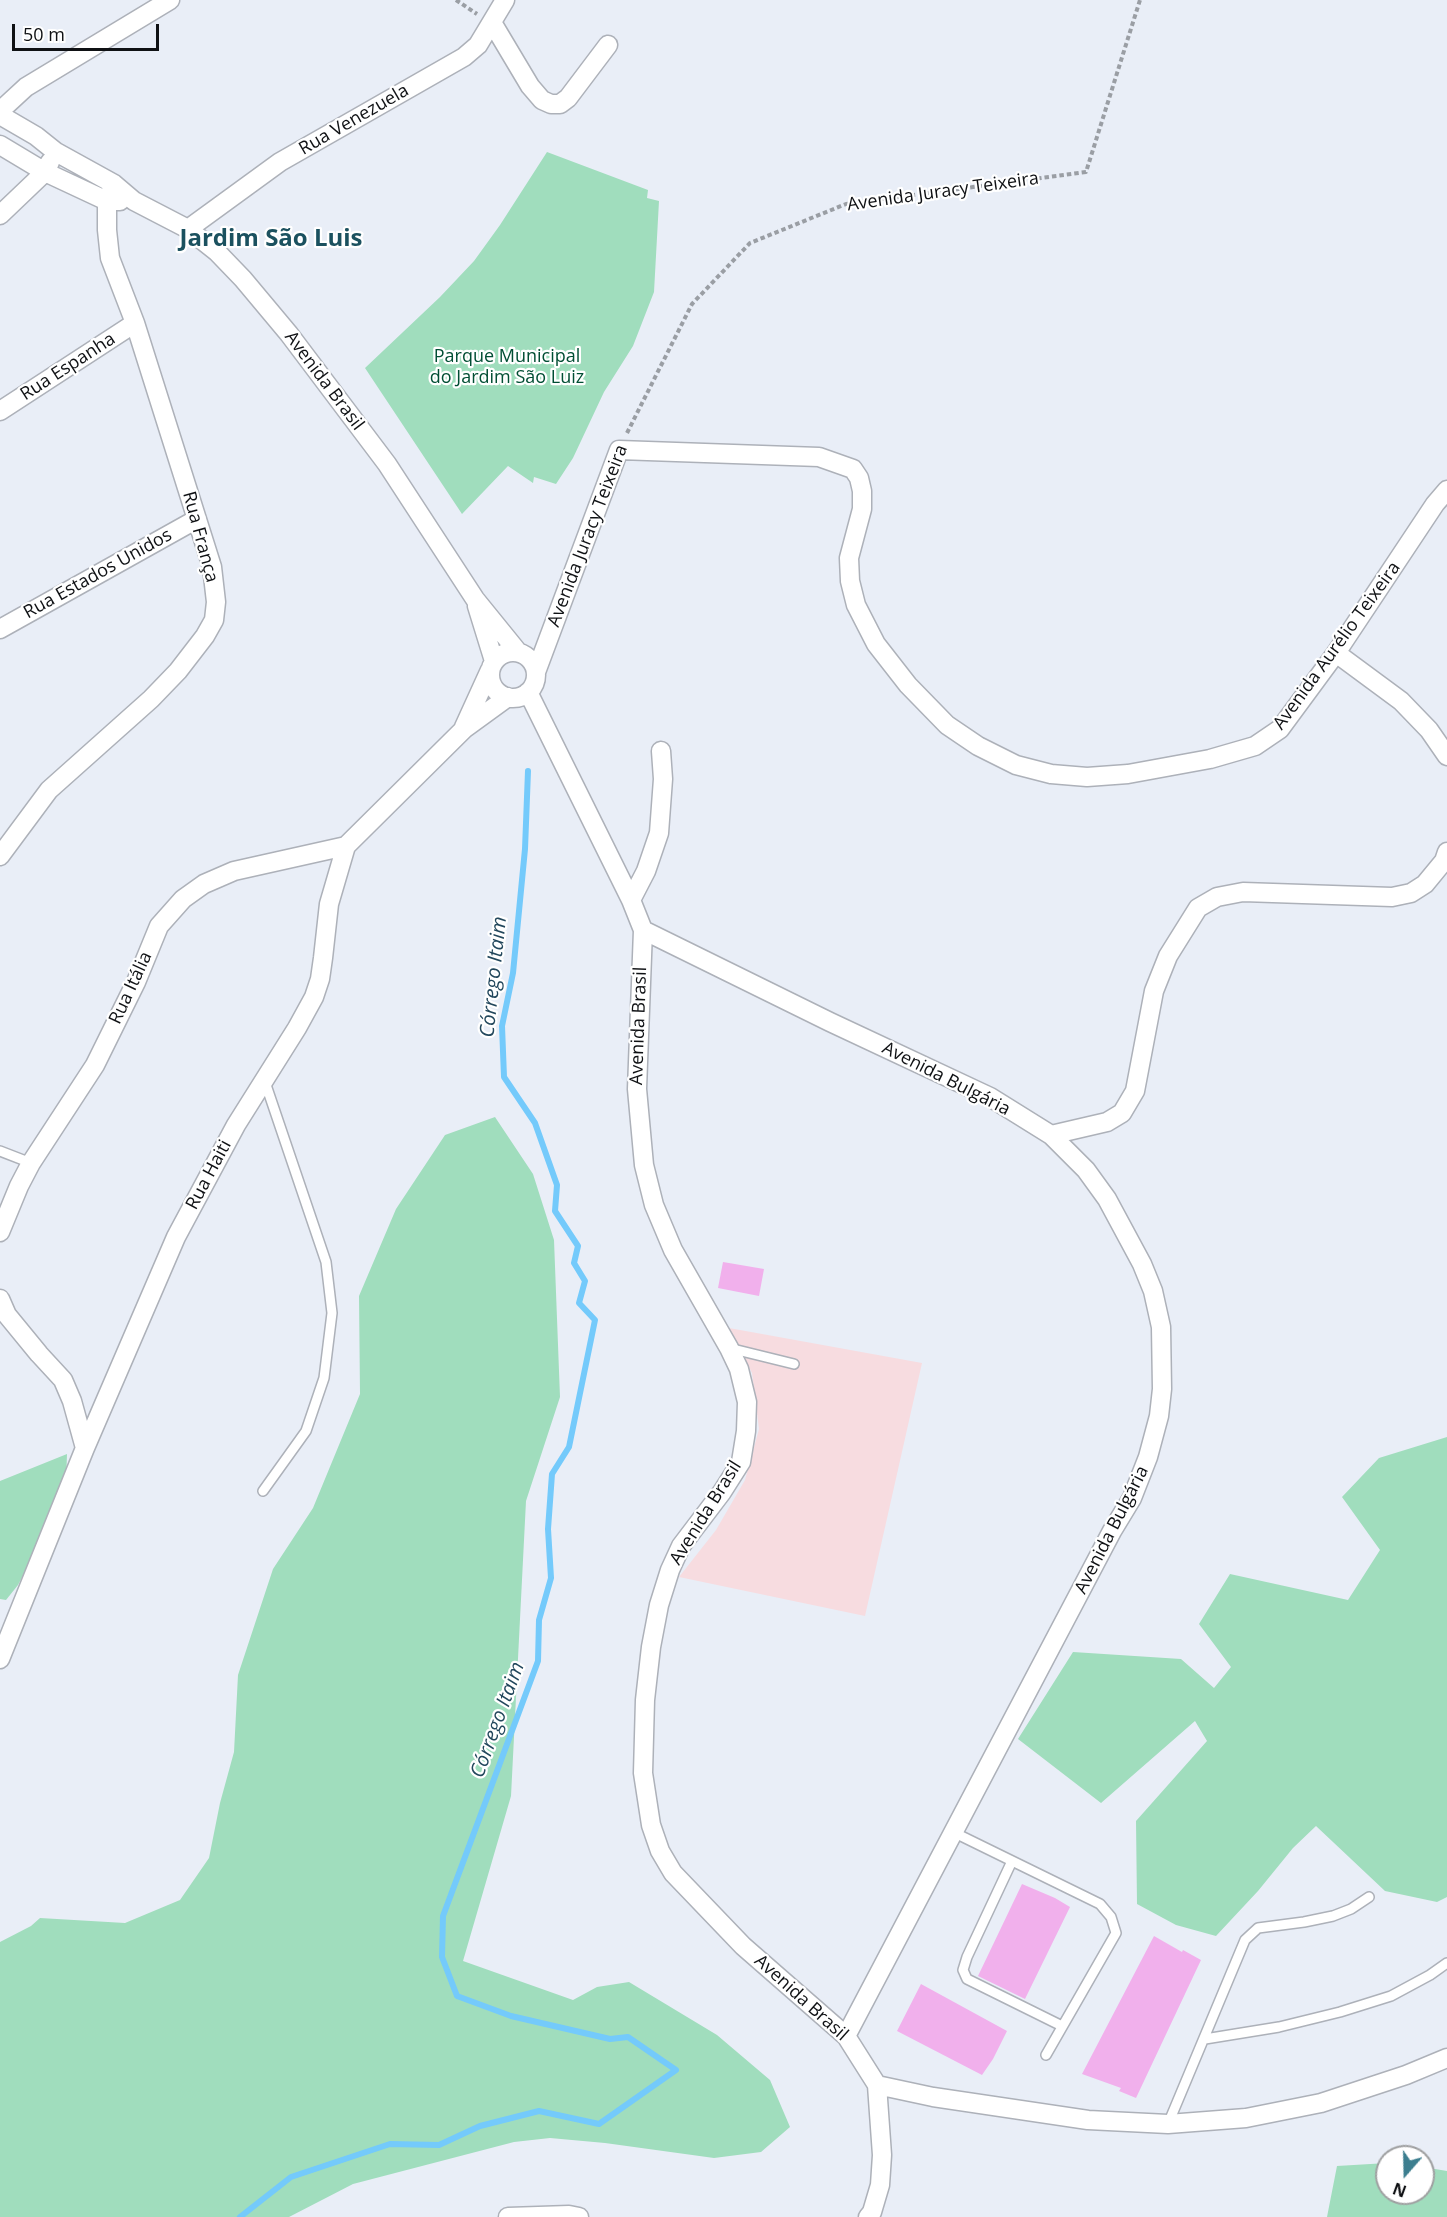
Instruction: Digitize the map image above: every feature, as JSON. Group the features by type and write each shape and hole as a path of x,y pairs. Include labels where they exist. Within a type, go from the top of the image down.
{"street":[{"path":"0,113 26,87 170,0"},
{"name":"Rua Venezuela","path":"188,229 280,162 464,57 478,45 493,24 505,0"},
{"path":"493,24 530,86 542,100 551,104 560,104 568,98 608,45"},
{"name":"Avenida Brasil","path":"0,113 36,136 111,193"},
{"name":"Avenida Brasil","path":"0,146 45,172 135,201 188,229 217,252 289,334 392,471 475,599 518,652"},
{"path":"0,215 45,172 56,152"},
{"name":"Rua França","path":"0,856 49,790 151,699 178,670 205,636 214,620 216,602 212,567 135,323 110,258 106,230 111,193"},
{"name":"Rua Espanha","path":"0,411 135,323"},
{"name":"Avenida Aurélio Teixeira","path":"619,450 819,457 853,469 859,478 862,490 862,509 849,558 850,581 856,605 876,644 908,685 947,725 978,746 1016,765 1051,774 1087,777 1128,774 1210,759 1255,746 1280,729 1336,653 1447,489"},
{"name":"Avenida Juracy Teixeira","path":"536,672 619,450"},
{"name":"Rua Estados Unidos","path":"0,629 197,519"},
{"name":"Avenida Brasil","path":"475,599 492,666"},
{"path":"518,652 524,654 532,662 536,672 534,685 519,697 508,697 498,692 491,682 492,666 502,654 518,652"},
{"path":"1336,653 1401,701 1429,730 1447,756"},
{"name":"Rua Haiti","path":"464,729 492,666"},
{"name":"Avenida Brasil","path":"528,692 631,900 643,930 637,1089 644,1164 654,1205 673,1250 729,1348 739,1369 747,1402 746,1431 741,1461 722,1492 681,1546 670,1570 659,1605 645,1700 643,1773 651,1825 660,1851 674,1873 743,1946 846,2036 877,2085 882,2165 880,2185 872,2212 868,2217"},
{"name":"Rua Haiti","path":"0,1657 85,1448 176,1237 205,1180 314,997 320,979 329,904 346,846 464,729 508,697"},
{"path":"631,900 646,871 659,832 663,779 661,751"},
{"name":"Rua Itália","path":"0,1232 31,1163 95,1065 136,982 159,926 183,898 204,884 234,872 346,846"},
{"path":"1051,1136 1107,1122 1122,1113 1135,1091 1154,991 1168,956 1198,908 1217,897 1243,892 1392,897 1411,893 1425,884 1444,861 1447,852"},
{"name":"Avenida Bulgária","path":"643,930 830,1022 990,1097 1051,1136 1086,1170 1107,1200 1142,1264 1153,1292 1161,1327 1162,1389 1159,1416 1148,1457 1132,1498 1112,1531 955,1833 846,2036"},
{"path":"0,1299 8,1315 63,1380 72,1401 85,1448"},
{"path":"877,2085 933,2097 1088,2120 1168,2124 1246,2118 1321,2103 1406,2075 1447,2058"},
{"path":"508,2217 548,2215 579,2217"}],"lane":[{"path":"263,1491 306,1431 324,1378 333,1313 326,1262 264,1080"},
{"path":"0,1151 31,1163"},
{"path":"729,1348 794,1364"},
{"path":"955,1833 1100,1904 1112,1917 1116,1933 1046,2055"},
{"path":"1012,1861 963,1970 967,1979 1062,2026"},
{"path":"1168,2124 1245,1940 1258,1928 1333,1916 1351,1909 1369,1897"},
{"path":"1205,2039 1279,2027 1391,1996 1447,1963"}],"path":[{"name":"Avenida Juracy Teixeira","path":"619,450 692,304 750,243 846,204 1086,172 1140,0"}],"shaded area":[{"path":"729,1328 922,1363 865,1616 679,1577 716,1530 745,1480 759,1429 752,1373"}],"green space":[{"name":"Parque Municipal do Jardim São Luiz","path":"547,152 648,190 647,198 659,201 654,292 633,346 604,392 573,458 556,484 534,477 533,483 508,466 462,514 365,368 440,297 474,261"},
{"path":"495,1117 533,1174 554,1240 560,1397 526,1501 511,1796 463,1961 573,2000 597,1987 629,1982 717,2035 770,2080 790,2127 761,2152 714,2158 550,2138 514,2142 353,2184 289,2217 0,2217 0,1942 31,1926 40,1918 125,1923 180,1900 209,1858 220,1803 234,1752 238,1675 273,1569 313,1508 360,1394 359,1296 396,1209 445,1135"},
{"path":"1447,1437 1447,1897 1437,1902 1385,1891 1316,1826 1293,1848 1258,1891 1216,1936 1176,1925 1137,1904 1136,1821 1207,1741 1195,1721 1101,1803 1018,1739 1073,1652 1181,1659 1214,1688 1231,1667 1199,1624 1230,1574 1348,1600 1380,1550 1342,1497 1379,1458"},
{"path":"67,1454 66,1484 36,1551 18,1585 6,1600 0,1599 0,1481"},
{"path":"1375,2164 1375,2205 1435,2205 1435,2169 1447,2171 1447,2217 1327,2217 1337,2166"}],"building":[{"path":"723,1262 764,1269 759,1296 718,1288"},
{"path":"1022,1884 1070,1907 1025,1999 978,1976"},
{"path":"1154,1936 1201,1960 1136,2098 1119,2091 1121,2088 1082,2074"},
{"path":"921,1984 1007,2031 982,2075 897,2031"}],"waterway":[{"name":"Córrego Itaim","path":"240,2217 291,2177 390,2144 439,2145 480,2126 539,2111 599,2124 676,2070 628,2037 610,2039 511,2016 457,1996 442,1957 443,1916 538,1661 539,1620 551,1578 548,1529 552,1474 569,1447 595,1320 579,1303 585,1281 574,1263 578,1246 555,1211 557,1185 535,1123 504,1077 502,1026 513,973 525,849 528,771"}],"district":[{"name":"Jardim São Luis","path":"271,239"}]}
